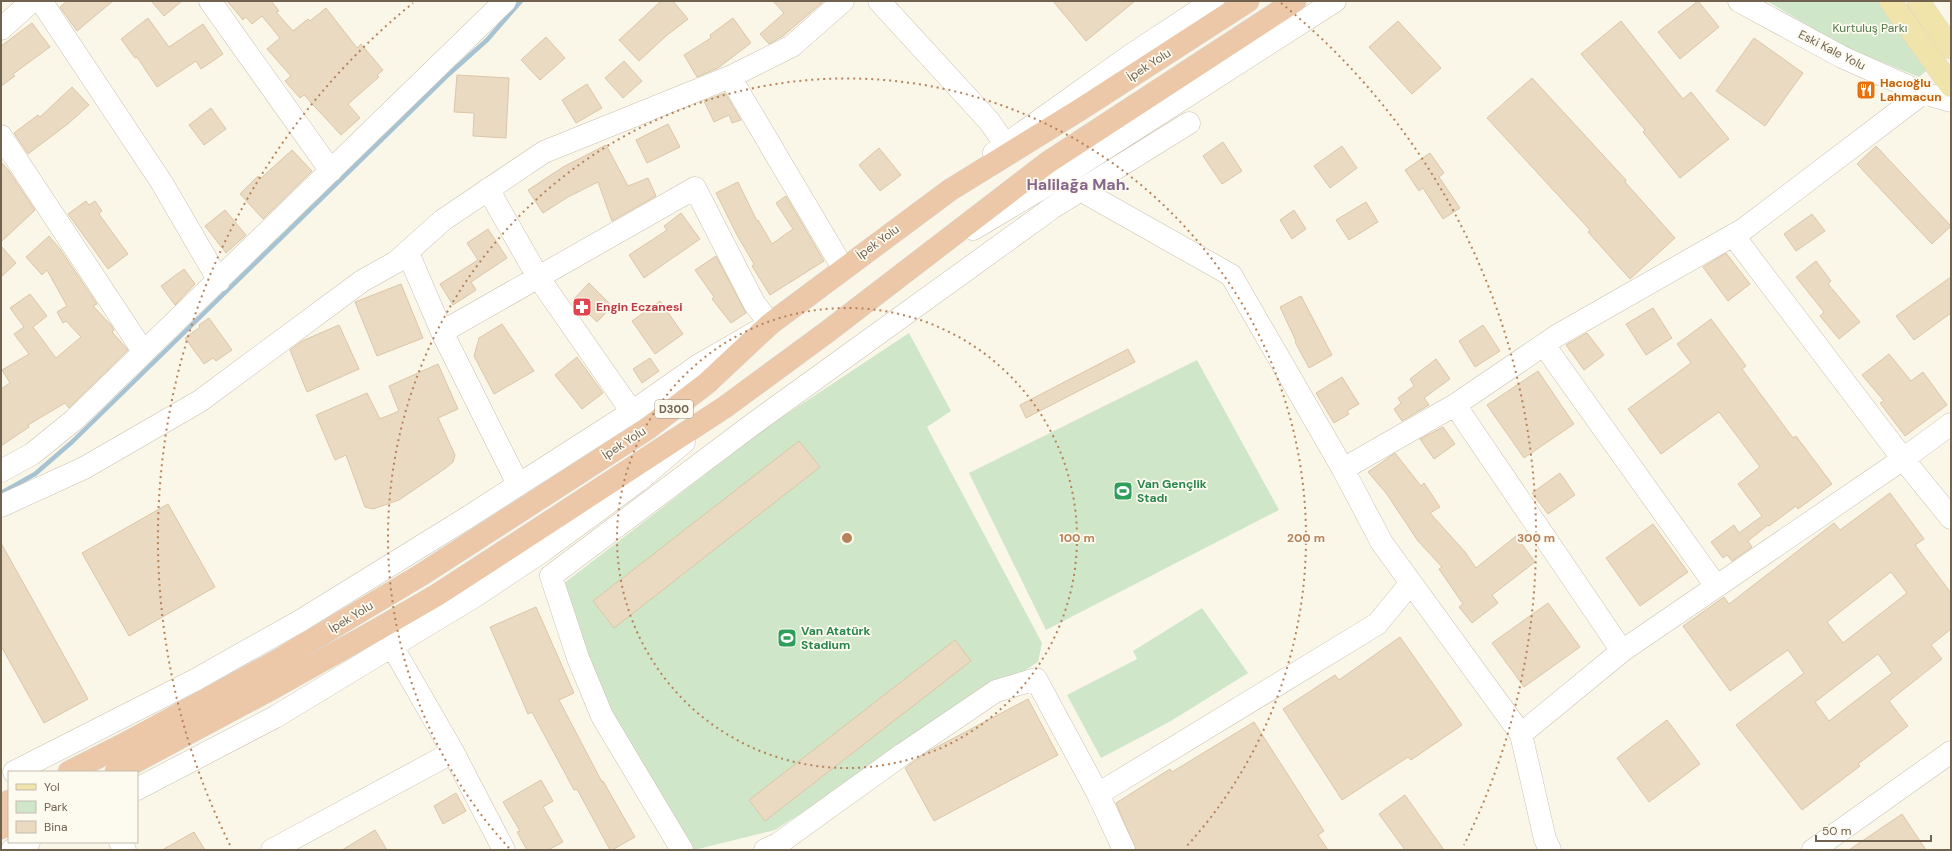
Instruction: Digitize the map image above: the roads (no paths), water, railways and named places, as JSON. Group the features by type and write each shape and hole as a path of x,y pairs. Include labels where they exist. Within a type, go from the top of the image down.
{"highway":[{"name":"İpek Yolu","path":"70,771 132,740 277,661 460,550 647,429 707,384 770,324 843,268 950,190 1081,109 1248,1"},
{"name":"İpek Yolu","path":"118,771 271,689 436,595 725,407 919,262 1047,163 1295,1"}],"main road":[{"path":"1890,1 1951,86"},
{"path":"1918,1 1951,48"}],"street":[{"path":"1,29 32,1"},
{"path":"41,1 162,183 219,281"},
{"path":"210,1 331,171"},
{"path":"1,471 32,454 74,420 143,351 219,281 505,1"},
{"path":"1,506 84,468 200,400 362,281 396,262 443,220 544,152 730,77 792,46 843,1"},
{"path":"879,1 988,121 1005,144"},
{"path":"950,190 1005,144 1131,55 1213,1"},
{"path":"919,262 1059,178 1335,1"},
{"name":"Eski Kale Yolu","path":"1739,1 1842,57 1923,93 1951,102"},
{"path":"730,77 843,268"},
{"path":"1343,469 1455,405 1544,345 1744,229 1923,93"},
{"path":"682,850 602,716 578,658 552,576 759,420 1052,208 1190,123"},
{"path":"1,136 143,351"},
{"path":"1059,178 1231,276 1343,469 1382,543 1410,584 1521,734 1545,838 1550,850"},
{"path":"16,771 195,680 300,621 465,520 518,484 632,412 699,365 770,324 754,303 695,188 442,332"},
{"path":"488,189 538,277 632,412"},
{"path":"1733,235 1903,459 1951,518"},
{"path":"408,252 442,332 518,484"},
{"path":"1544,345 1716,586"},
{"path":"1455,405 1622,651"},
{"path":"138,788 275,717 475,596 638,481 725,407"},
{"path":"1521,734 1622,651 1903,459 1951,424"},
{"path":"1098,794 1377,624 1410,584"},
{"path":"392,646 453,752 504,850"},
{"path":"765,850 778,844 903,754 996,691 1036,679 1098,794 1124,850"},
{"path":"272,850 453,752"},
{"path":"1826,846 1951,752"},
{"path":"12,850 27,843"}],"waterway":[{"path":"1,493 35,474 72,442 449,74 487,40 521,1"}],"place":[{"name":"Hacıoğlu Lahmacun","path":"1866,90"},
{"name":"Engin Eczanesi","path":"582,307"},
{"name":"Van Gençlik Stadı","path":"1123,491"},
{"name":"Van Atatürk Stadium","path":"787,638"}],"district":[{"name":"Halilağa Mah.","path":"1078,184"}],"park label":[{"name":"Kurtuluş Parkı","path":"1870,28"}]}
